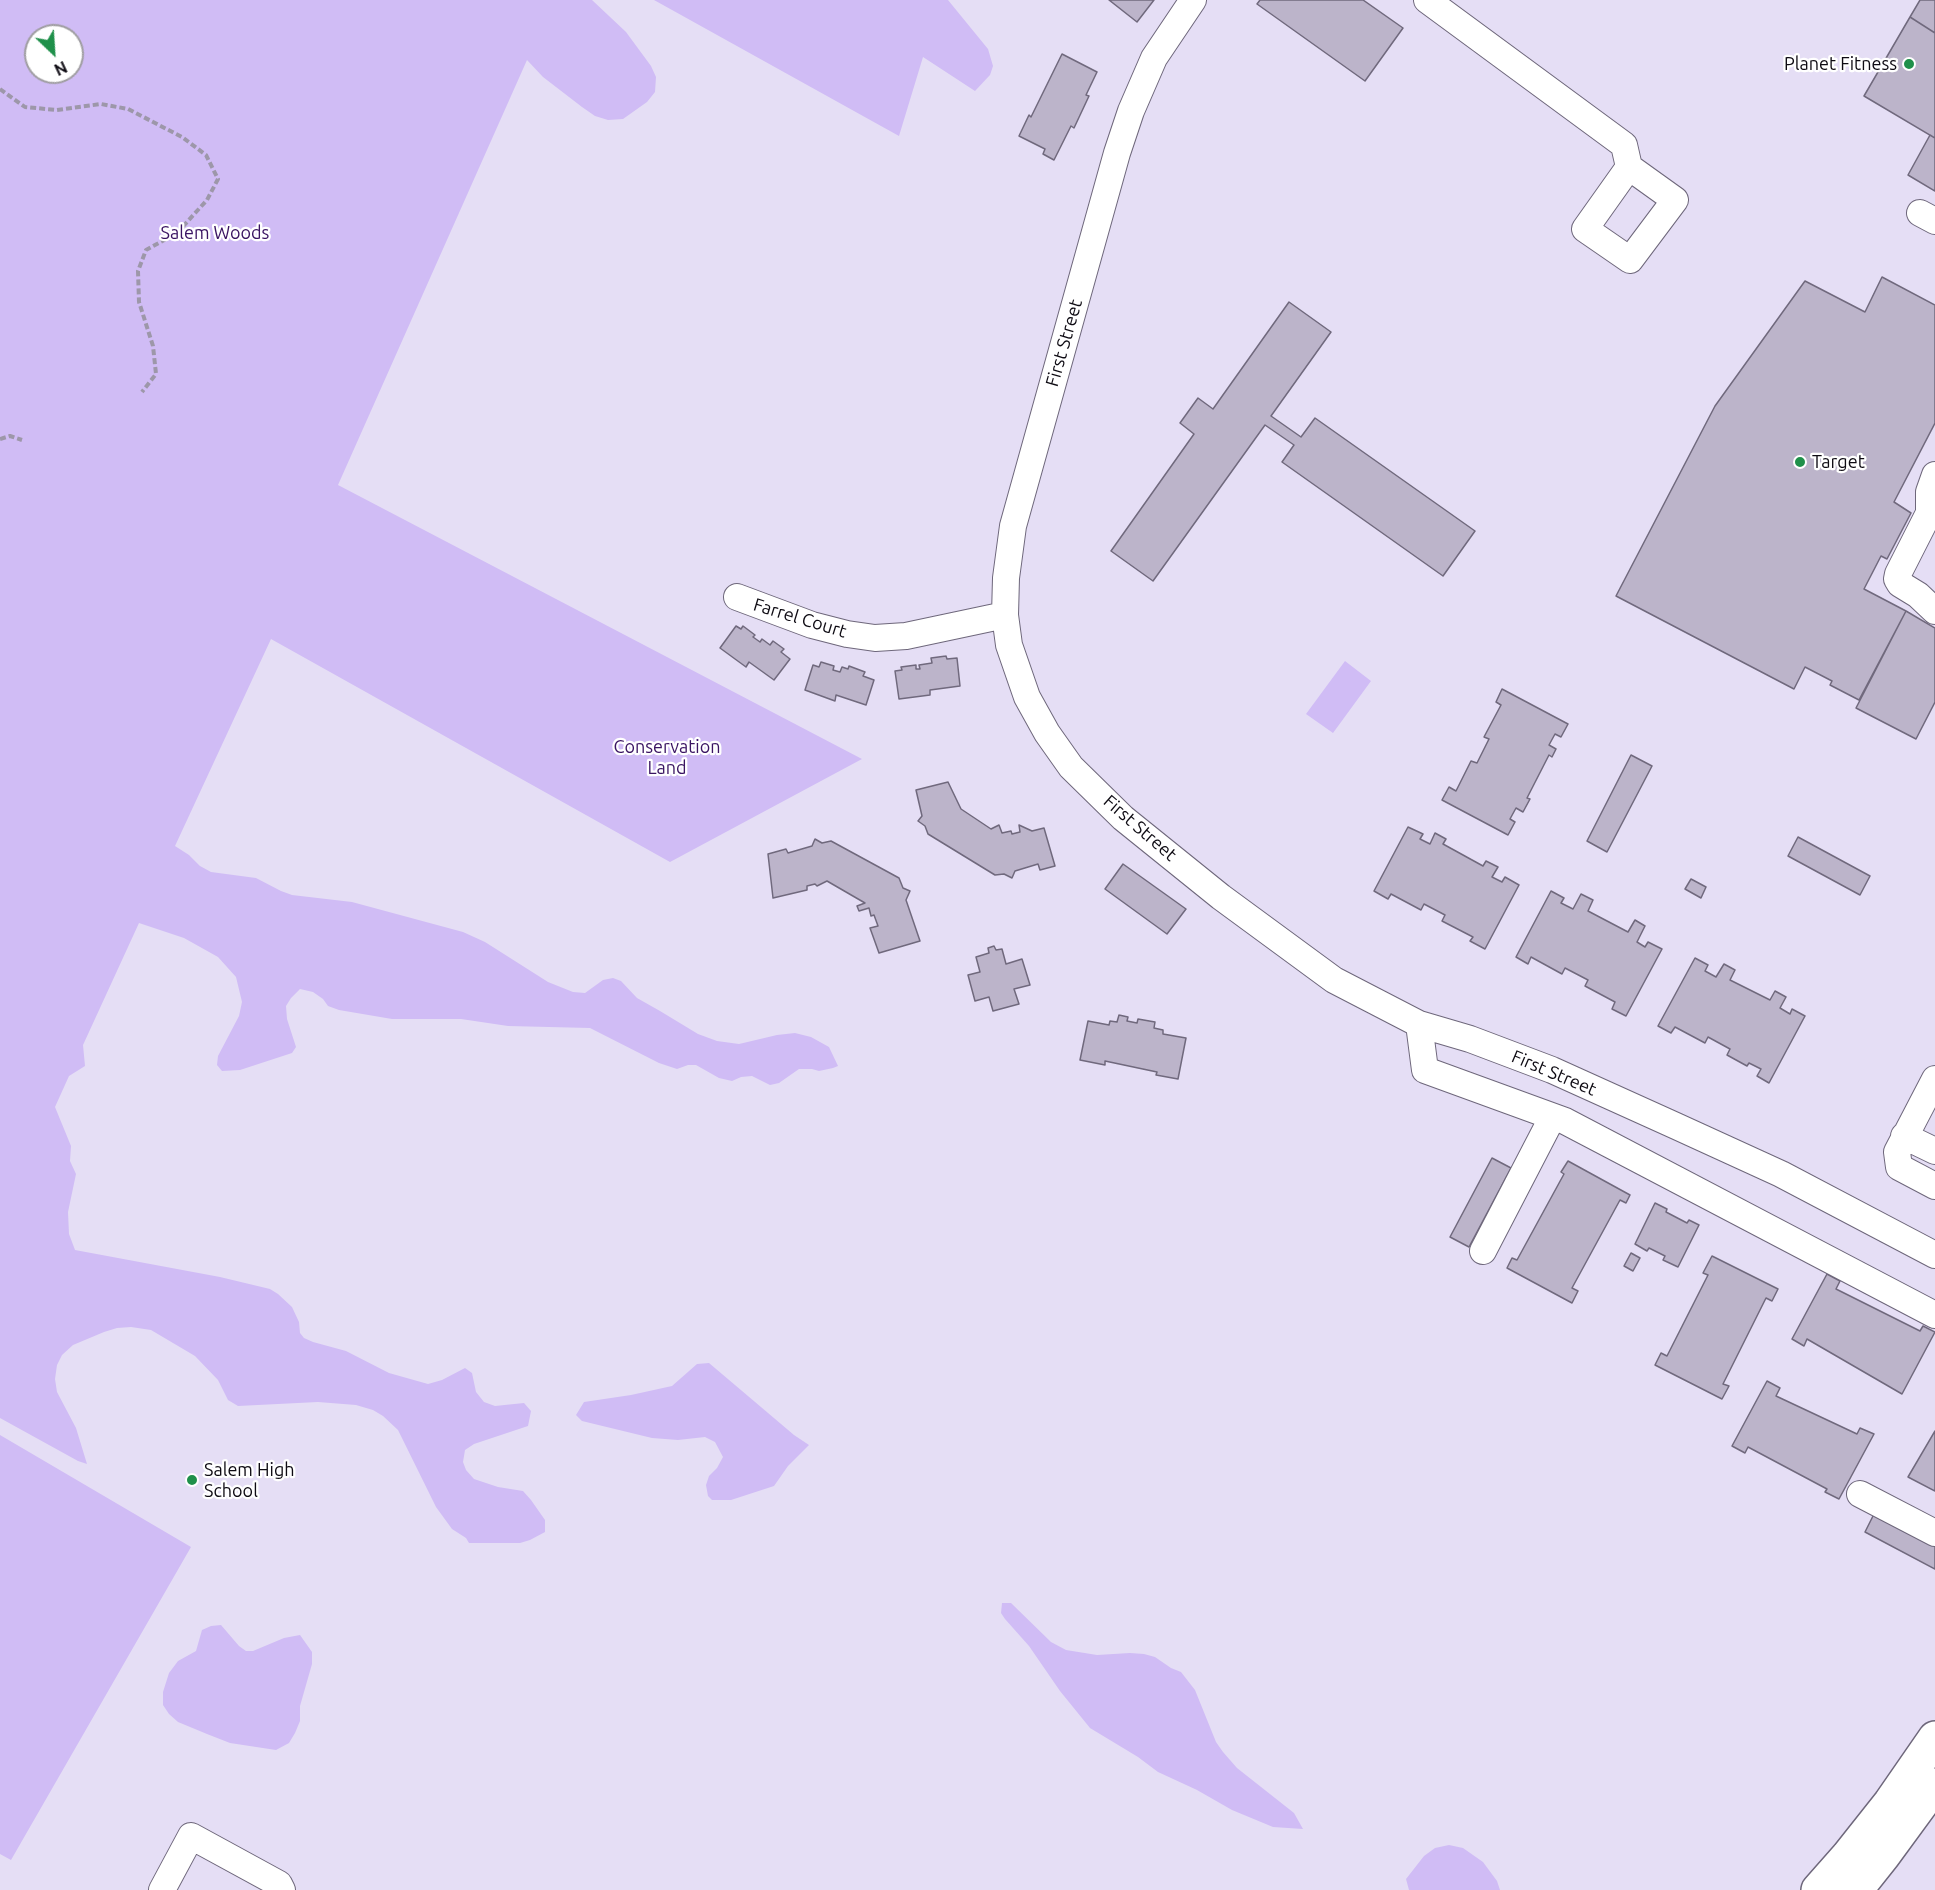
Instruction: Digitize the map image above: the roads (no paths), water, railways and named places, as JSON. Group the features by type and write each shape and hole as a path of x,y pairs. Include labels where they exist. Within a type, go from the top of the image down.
{"main road":[{"path":"1818,1890 1890,1803 1935,1738"},
{"path":"1856,1890 1935,1785"}],"street":[{"name":"First Street","path":"1192,0 1154,58 1131,111 1117,153 1013,526 1006,578 1005,615 1009,645 1027,697 1047,733 1071,767 1123,818 1221,897 1334,980 1419,1024 1470,1039 1552,1070 1781,1174 1935,1255"},
{"path":"1426,0 1624,145 1629,166"},
{"path":"1935,475 1929,492 1929,513 1897,579 1935,611"},
{"name":"Farrel Court","path":"737,597 812,625 875,638 906,636 1005,615"},
{"path":"1419,1024 1425,1070 1565,1121 1935,1315"},
{"path":"1935,1078 1897,1152 1899,1167 1935,1186"},
{"path":"1483,1251 1552,1118"},
{"path":"1904,1136 1935,1151"},
{"path":"1860,1494 1935,1533"},
{"path":"162,1890 191,1836 279,1884 282,1890"}],"place":[{"name":"Planet Fitness","path":"1909,64"},
{"name":"Target","path":"1800,462"},
{"name":"Salem High School","path":"192,1480"}],"park label":[{"name":"Salem Woods","path":"215,233"},
{"name":"Conservation Land","path":"667,757"}]}
